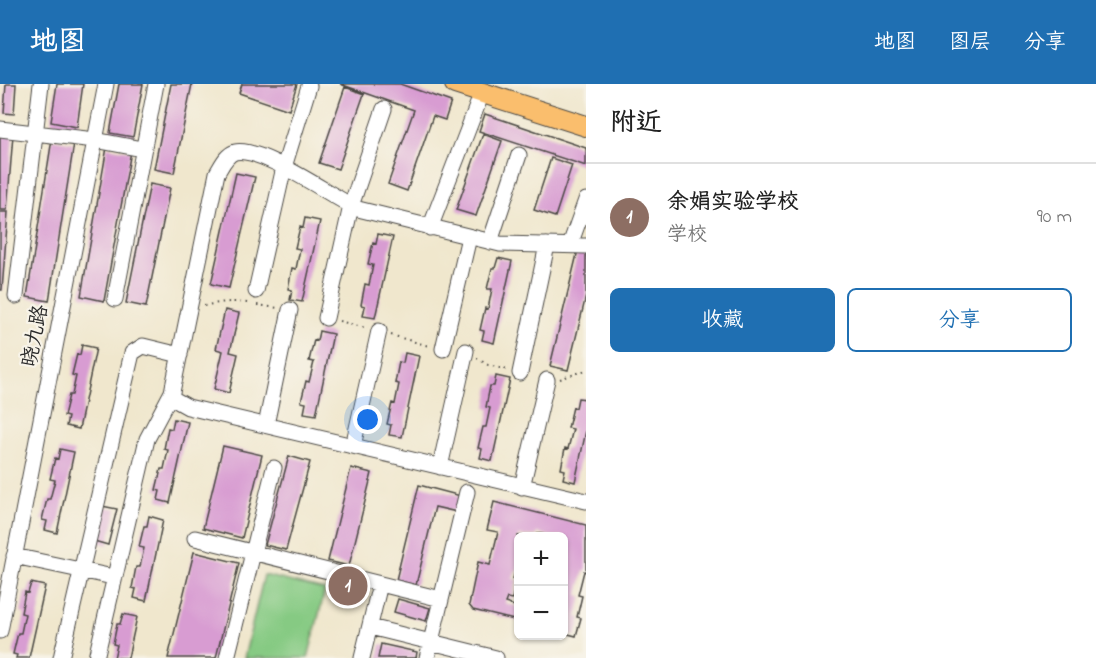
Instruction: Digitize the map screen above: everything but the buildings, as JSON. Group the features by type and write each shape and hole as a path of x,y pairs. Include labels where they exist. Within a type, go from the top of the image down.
{"main road":[{"path":"456,84 586,126"}],"street":[{"path":"16,296 41,84"},
{"name":"晓九路","path":"0,631 105,84"},
{"path":"115,299 156,84"},
{"path":"256,291 284,167 309,86"},
{"path":"430,228 482,93"},
{"path":"326,318 351,206 384,109"},
{"path":"0,129 95,140 142,149"},
{"path":"96,658 147,440 170,397 217,173 226,158 236,152 258,156 301,175 351,206 490,242 578,246 586,200"},
{"path":"490,242 519,155"},
{"path":"443,348 469,237"},
{"path":"520,373 547,245"},
{"path":"266,426 290,310"},
{"path":"353,446 378,331"},
{"path":"61,658 132,353 143,346 180,355"},
{"path":"440,467 466,351"},
{"path":"522,487 547,380"},
{"path":"170,397 188,407 586,501"},
{"path":"228,658 274,468"},
{"path":"427,658 467,492"},
{"path":"195,538 441,599"},
{"path":"14,556 113,578"},
{"path":"362,658 380,584"},
{"path":"370,627 496,658"}],"green space":[{"path":"264,575 325,590 308,658 244,658"}],"place":[{"name":"余娟实验学校","path":"348,586"}]}
